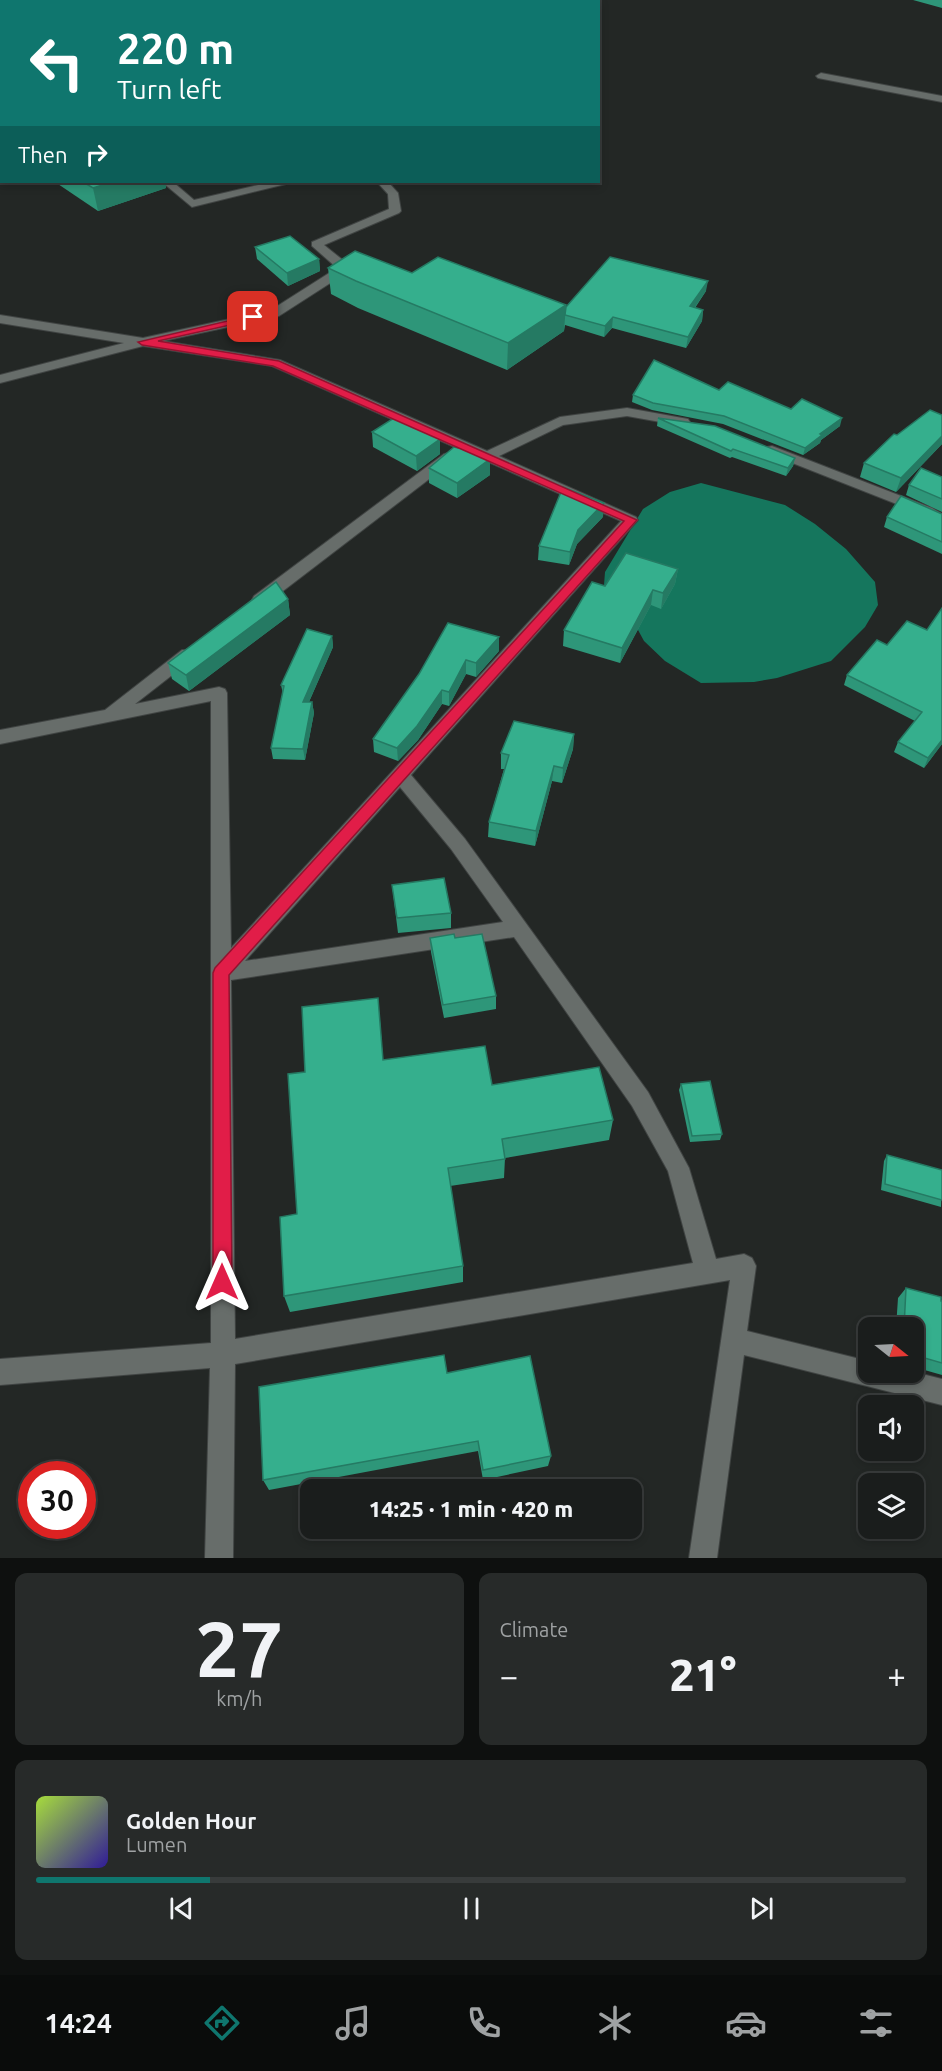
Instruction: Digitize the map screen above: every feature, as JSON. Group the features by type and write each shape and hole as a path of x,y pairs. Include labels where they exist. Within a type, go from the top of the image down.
{"street":[{"path":"820,76 942,99"},
{"path":"169,183 192,204 278,183"},
{"path":"0,379 142,342 276,313 345,268 316,244 395,211 393,193 383,183"},
{"path":"0,319 275,363 631,520 221,973"},
{"path":"487,457 561,421 627,412 694,424"},
{"path":"248,609 463,446"},
{"path":"761,446 927,511 942,520"},
{"path":"108,715 202,644"},
{"path":"0,736 219,693 223,1354 219,1558"},
{"path":"401,776 458,844 640,1099 678,1168 708,1272"},
{"path":"221,973 519,928"},
{"path":"0,1372 223,1354 744,1266 703,1558"},
{"path":"735,1340 942,1392"}],"shaded area":[{"path":"701,483 785,505 815,524 846,549 875,582 878,605 865,627 831,661 777,678 754,682 701,683 665,661 644,641 619,595 604,585 605,572 643,509 670,492"}],"building":[{"path":"85,183 109,183 93,188"},
{"path":"290,236 319,259 287,273 255,247"},
{"path":"355,251 412,273 438,257 566,305 508,343 328,268"},
{"path":"610,257 708,281 690,306 703,310 688,337 613,317 605,326 565,315 566,307"},
{"path":"654,360 719,390 728,382 791,409 802,399 842,418 805,448 724,416 653,403 633,395"},
{"path":"930,410 942,415 942,436 901,478 864,463 894,434 897,435"},
{"path":"397,416 440,439 416,456 372,432"},
{"path":"658,418 715,426 795,458 788,468 733,449 731,451"},
{"path":"463,445 490,459 457,483 429,468 454,447 458,448"},
{"path":"921,468 942,477 942,499 909,485"},
{"path":"563,487 604,503 578,530 570,552 539,546"},
{"path":"901,496 942,514 942,542 887,517"},
{"path":"626,553 678,569 663,593 653,590 622,648 564,630 592,582 605,586"},
{"path":"276,582 288,599 186,675 168,663"},
{"path":"942,608 942,740 928,758 898,742 922,712 847,675 877,640 887,645 907,621 927,630"},
{"path":"448,623 499,637 476,663 466,660 449,692 442,690 417,726 397,748 373,739 419,674"},
{"path":"307,629 332,636 303,702 312,702 303,749 271,748 284,686 281,685"},
{"path":"514,721 574,734 563,768 554,766 536,831 489,822 509,755 501,753"},
{"path":"444,878 451,913 397,918 392,885"},
{"path":"454,934 455,938 482,934 496,996 443,1005 430,938"},
{"path":"378,998 383,1060 485,1046 492,1085 599,1067 613,1120 502,1139 505,1159 448,1168 463,1266 284,1296 280,1217 297,1214 288,1074 305,1072 302,1007"},
{"path":"710,1081 722,1134 692,1136 681,1084"},
{"path":"887,1155 942,1170 942,1200 885,1184"},
{"path":"906,1288 941,1297 942,1363 924,1358 924,1317 905,1317"},
{"path":"444,1355 447,1373 530,1356 551,1456 483,1470 478,1441 263,1480 259,1387"}],"route":[{"path":"222,1282 221,973 631,520 275,363 142,342 253,317"}]}
